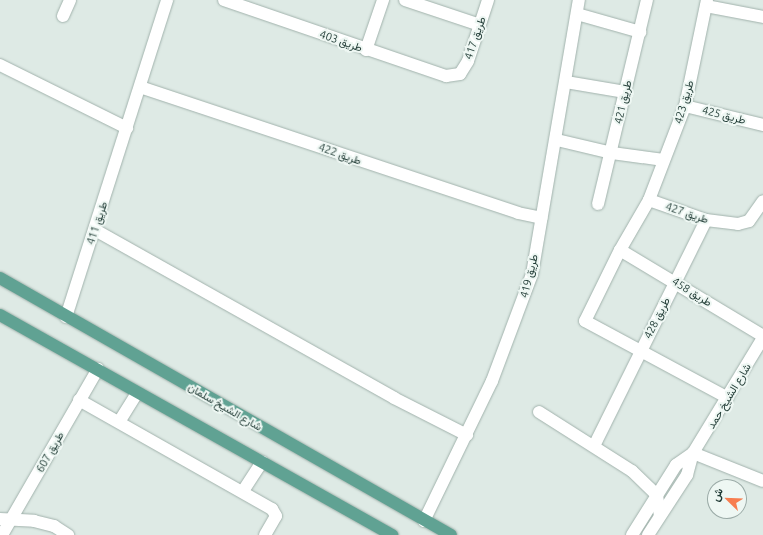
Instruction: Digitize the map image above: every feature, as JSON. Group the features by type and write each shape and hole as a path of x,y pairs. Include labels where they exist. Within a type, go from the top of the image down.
{"main road":[{"name":"شارع الشيخ سلمان","path":"0,278 66,317 451,535"},
{"path":"0,315 392,535"}],"street":[{"path":"63,16 70,0"},
{"name":"طريق 411","path":"66,317 95,230 167,0"},
{"name":"طريق 403","path":"224,0 366,50 446,76 460,74"},
{"path":"366,50 383,0"},
{"path":"405,0 480,25"},
{"name":"طريق 417","path":"460,74 468,61 488,0"},
{"name":"طريق 421","path":"598,204 612,153 625,92 648,0"},
{"path":"706,3 763,17"},
{"name":"طريق 423","path":"640,352 585,321 620,250 649,200 685,106 706,3"},
{"name":"طريق 419","path":"424,521 492,381 516,321 532,274 541,218 557,140 576,4 640,32"},
{"path":"0,65 127,128"},
{"path":"566,82 625,92"},
{"name":"طريق 422","path":"140,87 518,213 541,218"},
{"name":"طريق 425","path":"685,106 763,125"},
{"path":"557,140 612,153 664,160"},
{"name":"طريق 427","path":"649,200 706,220 738,224 748,221 763,201"},
{"name":"طريق 428","path":"594,446 706,220"},
{"path":"95,230 387,394 467,435"},
{"name":"طريق 458","path":"620,250 676,282 763,337"},
{"name":"شارع الشيخ حمد","path":"648,535 687,475 693,453 728,398 763,337"},
{"name":"طريق 428","path":"640,352 728,398"},
{"name":"طريق 607","path":"2,535 13,519 79,400 98,369"},
{"path":"119,422 137,393"},
{"path":"79,400 243,491 272,509 276,516 265,535"},
{"path":"539,412 632,471 657,495 660,516"},
{"path":"693,453 763,481"},
{"name":"شارع الشيخ حمد","path":"632,535 676,465 693,453"},
{"path":"243,491 262,462"},
{"path":"0,519 34,520 54,526 68,535"}]}
